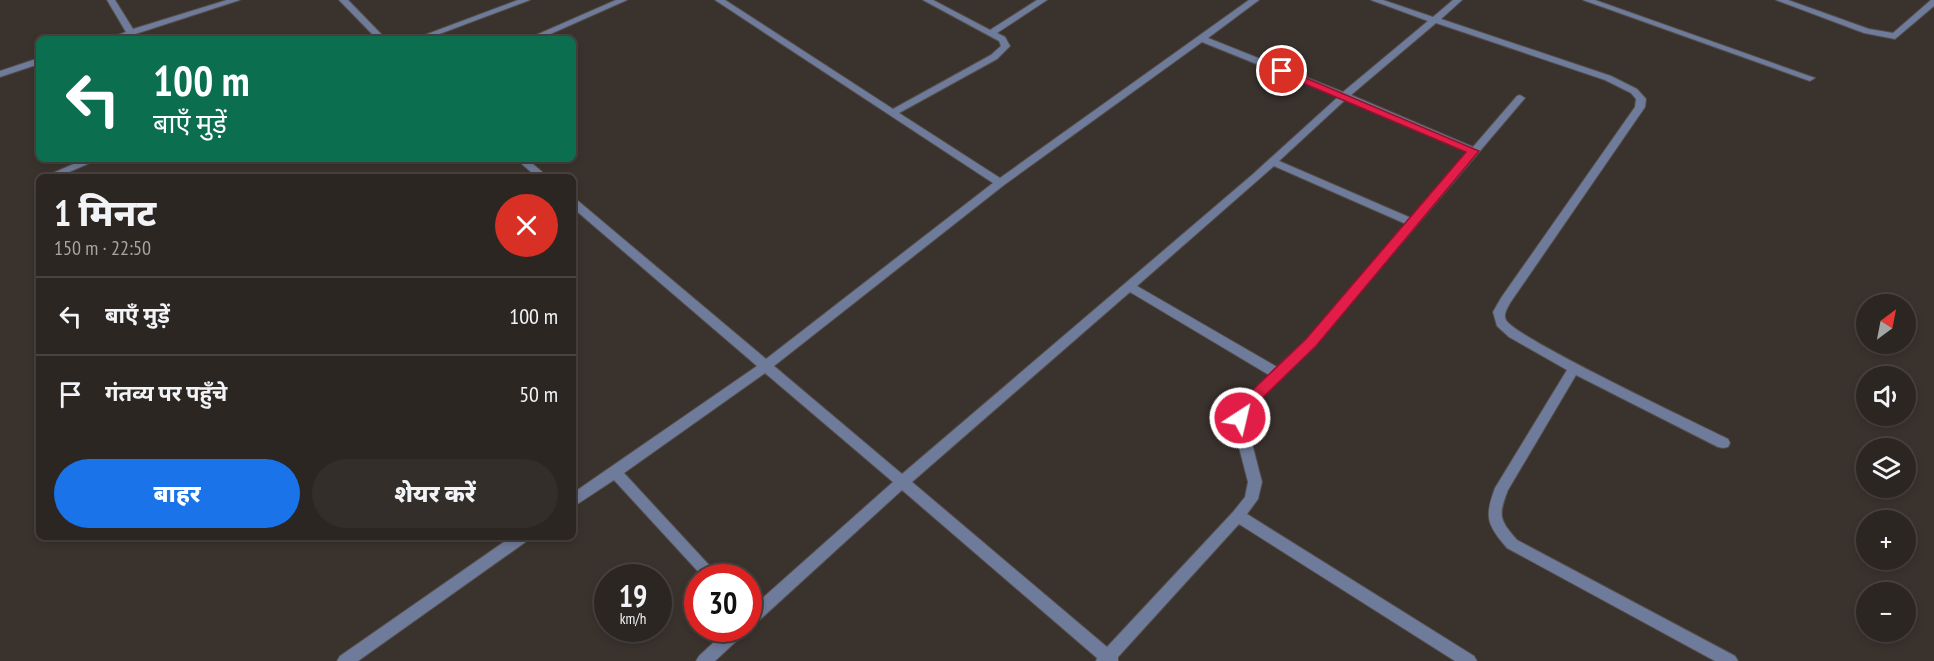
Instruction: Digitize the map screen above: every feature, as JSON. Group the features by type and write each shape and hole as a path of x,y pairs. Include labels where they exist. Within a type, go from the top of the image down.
{"street":[{"path":"111,0 130,33"},
{"path":"120,36 236,0"},
{"path":"426,36 526,0"},
{"path":"538,36 623,0"},
{"path":"719,0 1000,183"},
{"path":"892,113 1002,51 1006,46 1002,39 927,0"},
{"path":"991,33 1043,0"},
{"path":"576,499 766,366 1000,183 1255,0"},
{"path":"1375,0 1608,78 1634,90 1641,99 1640,107 1499,312 1501,323 1513,334 1574,368 1724,443"},
{"path":"762,607 902,482 1273,162 1344,96 1458,0"},
{"path":"1587,0 1810,78"},
{"path":"1780,0 1867,31 1895,36 1934,2"},
{"path":"345,1 378,36"},
{"path":"1200,38 1474,151"},
{"path":"0,74 36,62"},
{"path":"576,205 1107,660 1251,499 1255,482 1240,418 1244,407 1311,342 1520,98"},
{"path":"58,172 86,162"},
{"path":"525,162 539,174"},
{"path":"1273,162 1413,223"},
{"path":"1130,286 1278,374"},
{"path":"1574,368 1502,488 1494,509 1497,527 1512,544 1547,565 1730,661"},
{"path":"615,472 701,564"},
{"path":"1238,516 1469,661"},
{"path":"345,661 518,540"},
{"path":"704,661 724,642"}],"route":[{"path":"1240,418 1244,407 1311,342 1474,151 1282,71"}]}
